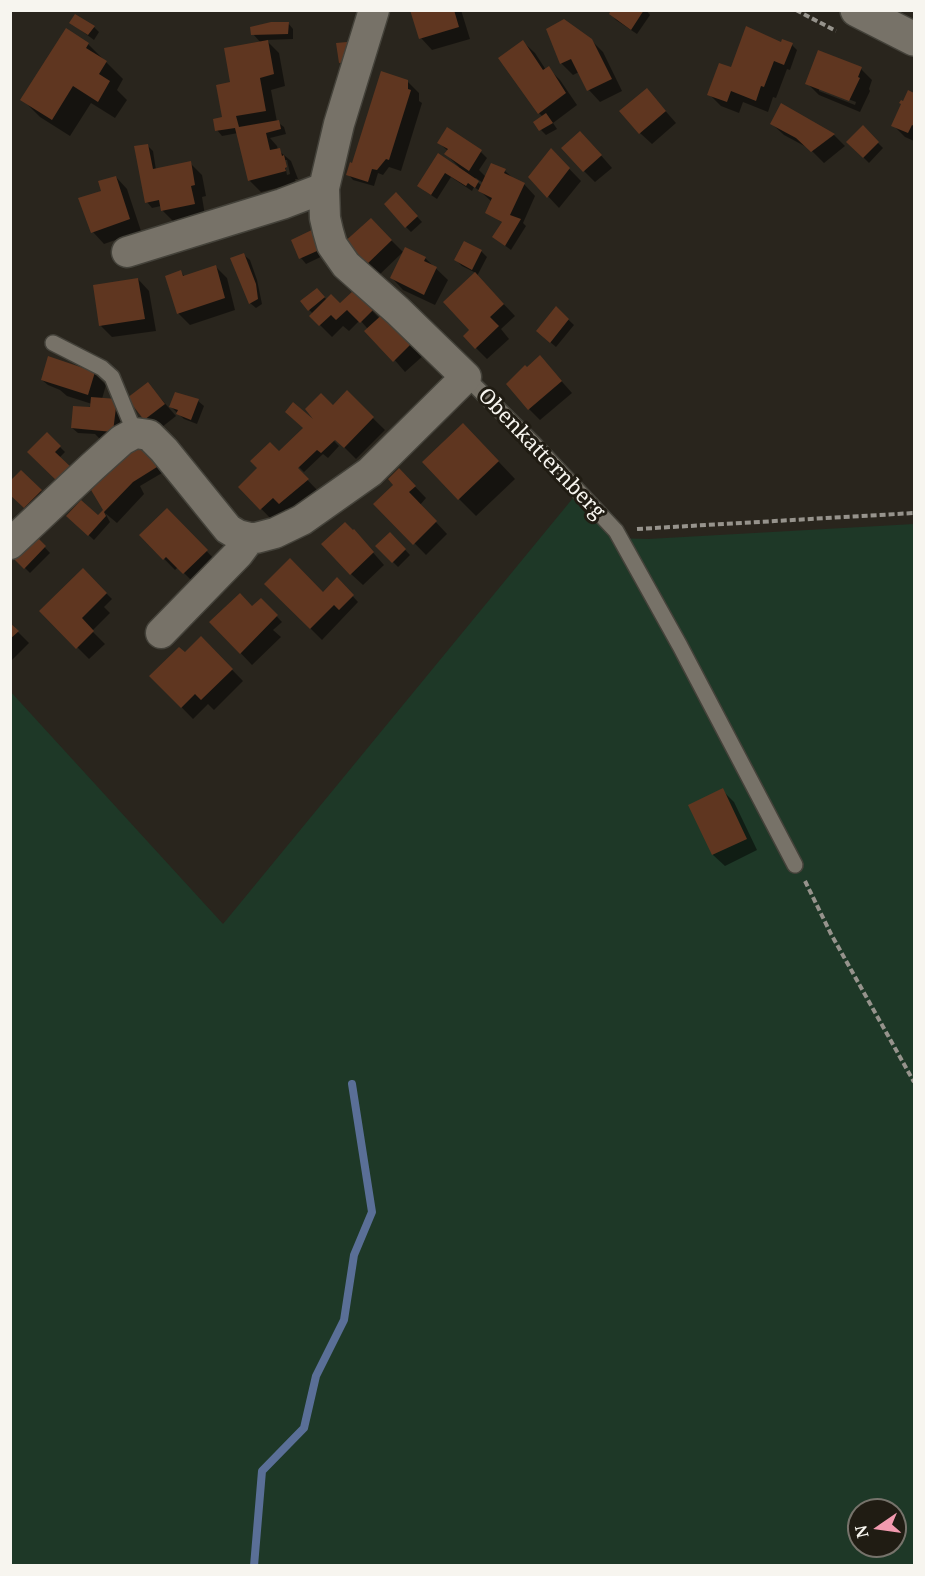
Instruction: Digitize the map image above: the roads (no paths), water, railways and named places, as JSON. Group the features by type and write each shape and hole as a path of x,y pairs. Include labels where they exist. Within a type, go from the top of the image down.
{"street":[{"name":"Obenkatternberg","path":"250,538 289,527 356,483 394,450 466,377 398,311 346,265 332,245 328,231 324,188 339,124 374,10"},
{"path":"857,10 901,25"},
{"path":"127,252 282,204 324,188"},
{"path":"10,544 122,440 135,433 149,435 164,450 228,529 250,538 238,554 161,633"}],"lane":[{"path":"53,343 102,368 112,377 135,433"},
{"name":"Obenkatternberg","path":"466,377 534,444 616,531 680,646 795,865"}],"waterway":[{"path":"254,1566 262,1471 304,1428 316,1376 344,1320 354,1255 372,1212 352,1084"}]}
